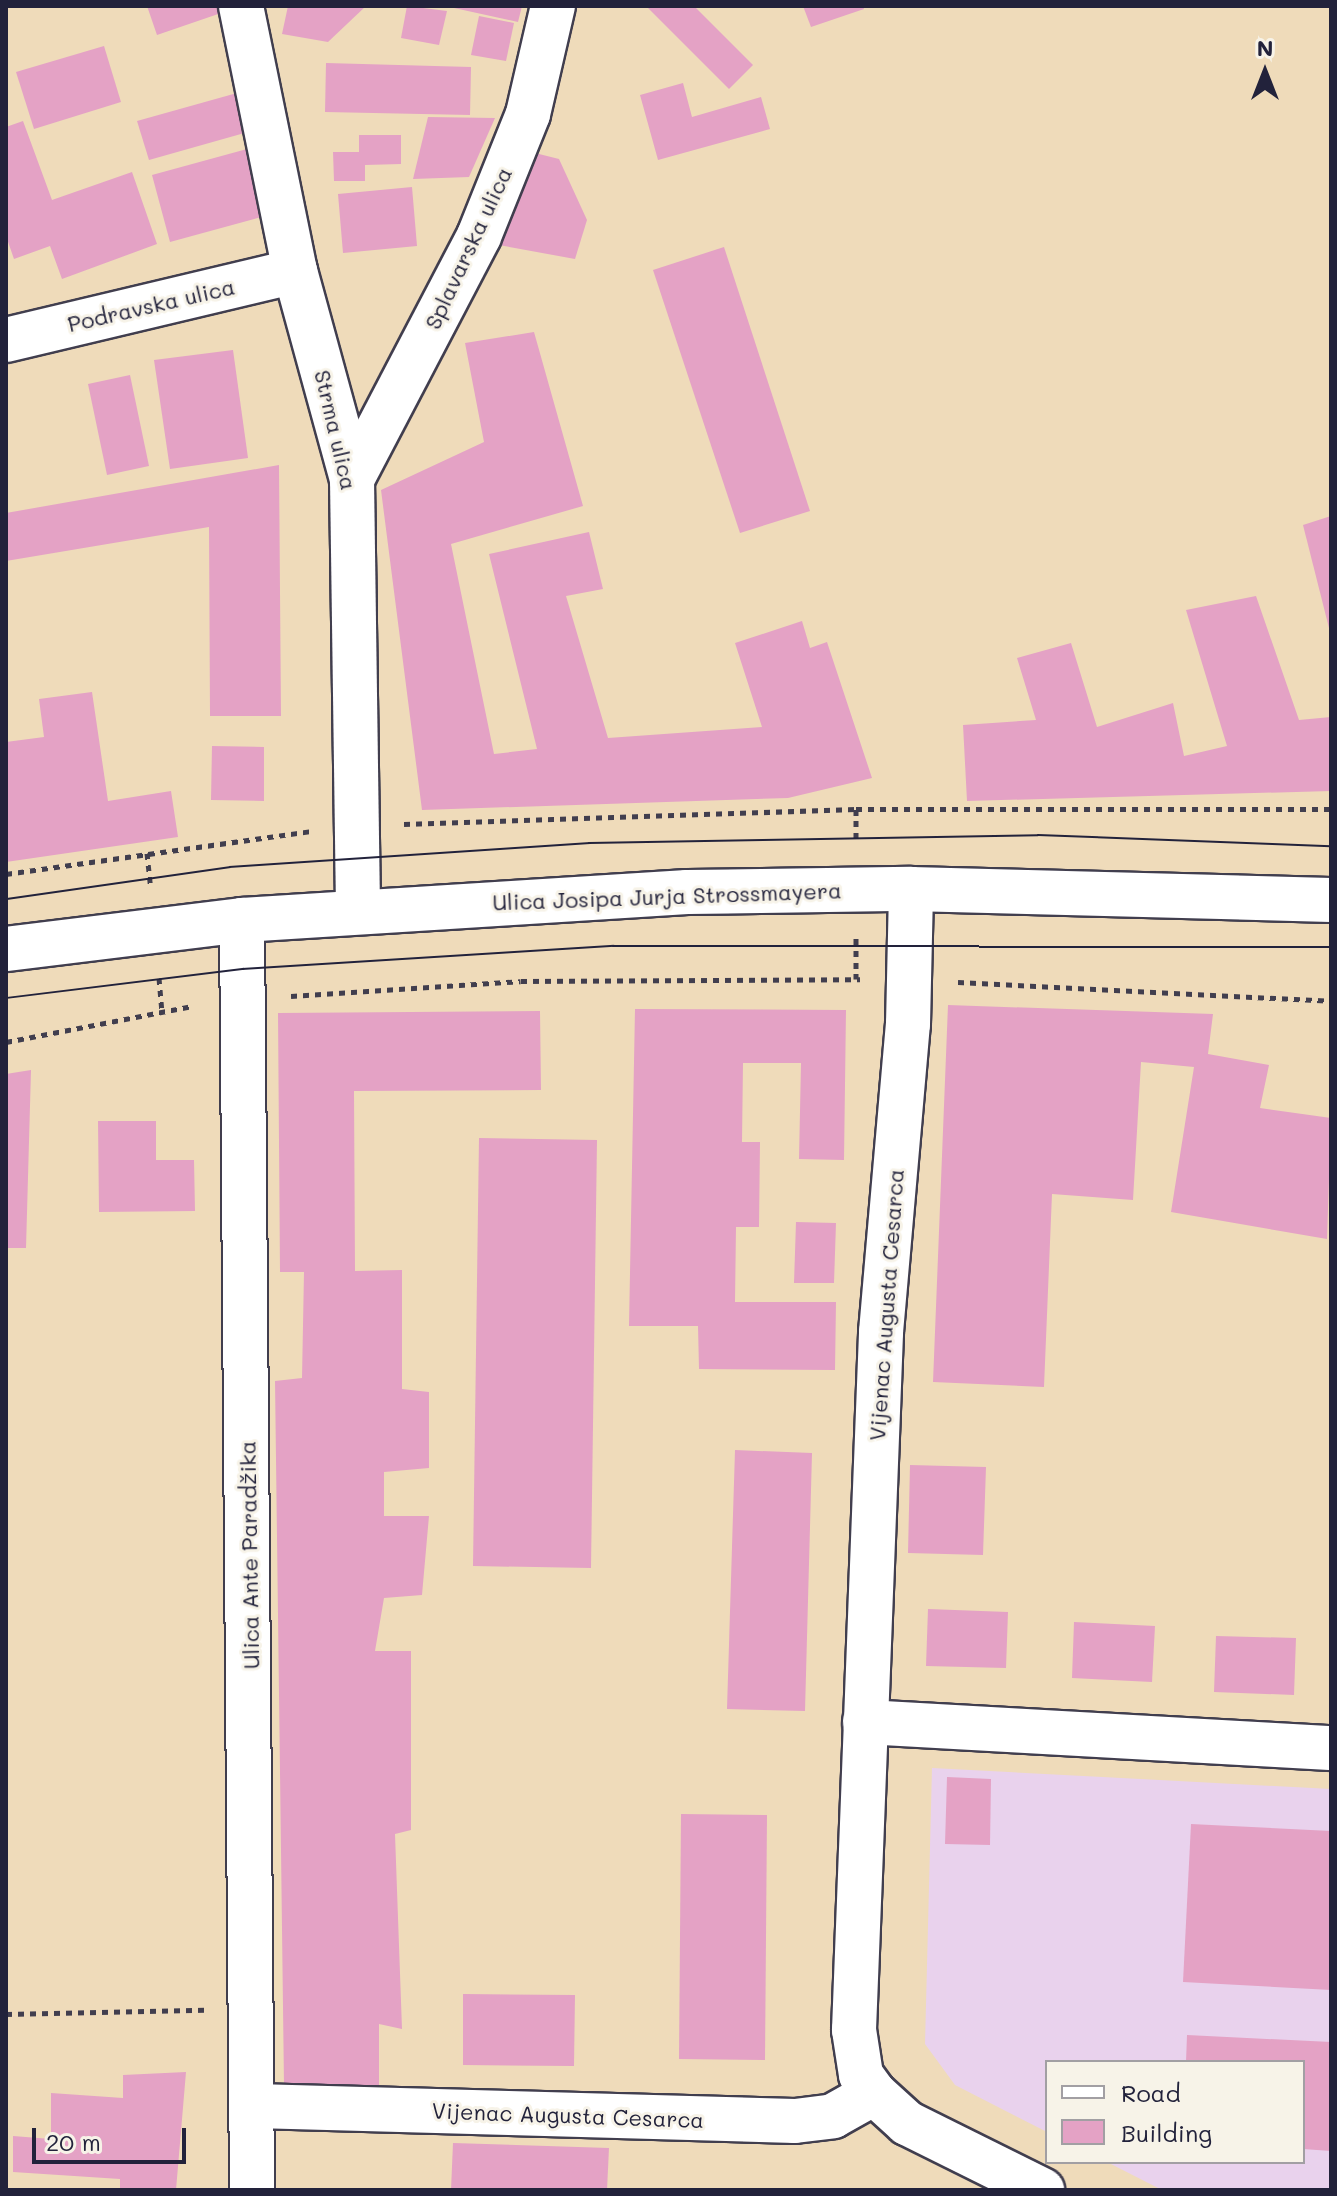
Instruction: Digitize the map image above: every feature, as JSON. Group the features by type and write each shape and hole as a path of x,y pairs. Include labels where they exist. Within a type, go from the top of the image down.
{"street":[{"name":"Strma ulica","path":"241,6 295,271 352,479 358,910"},
{"name":"Splavarska ulica","path":"352,479 479,236 528,114 553,6"},
{"name":"Podravska ulica","path":"6,340 295,271"},
{"name":"Ulica Josipa Jurja Strossmayera","path":"6,949 242,920 358,910 911,889 1331,900"},
{"name":"Vijenac Augusta Cesarca","path":"911,889 908,980 881,1332 854,2030 861,2075 874,2093 907,2123 1042,2190"},
{"name":"Ulica Ante Paradžika","path":"242,920 255,2106 252,2190"},
{"path":"865,1722 1331,1748"},
{"name":"Vijenac Augusta Cesarca","path":"255,2106 795,2121 833,2116 874,2093"}],"path":[{"path":"6,874 356,827 856,809 1331,809"},
{"path":"6,1042 244,1000 521,981 908,980 1331,1001"},
{"path":"6,2014 218,2010"}],"shaded area":[{"path":"932,1768 1331,1789 1331,2190 1162,2190 1111,2164 1305,2164 1305,2060 1045,2060 1045,2131 955,2085 925,2044"}],"building":[{"path":"147,6 222,6 224,12 157,35"},
{"path":"288,6 366,6 328,42 282,34"},
{"path":"407,6 447,11 439,45 401,38"},
{"path":"445,6 522,6 518,22"},
{"path":"646,6 694,6 753,65 729,89"},
{"path":"803,6 863,6 864,9 811,27"},
{"path":"479,16 514,23 506,61 471,55"},
{"path":"104,46 121,102 34,129 16,72"},
{"path":"326,63 471,67 470,115 325,112"},
{"path":"683,83 692,117 761,97 770,129 658,160 640,95"},
{"path":"237,93 248,132 149,160 137,121"},
{"path":"428,117 495,118 469,177 413,179"},
{"path":"23,121 52,200 132,172 157,244 62,279 50,246 14,259 6,236 6,127"},
{"path":"359,135 401,135 401,164 365,165 365,181 334,181 333,152 359,152"},
{"path":"247,149 265,216 170,242 152,175"},
{"path":"523,150 559,159 587,220 575,259 493,244"},
{"path":"412,187 417,246 343,253 338,194"},
{"path":"724,247 810,511 740,533 653,270"},
{"path":"534,332 583,506 451,544 494,754 537,749 489,554 589,532 603,589 566,596 608,738 762,727 735,643 802,621 810,648 827,642 872,778 788,798 422,810 381,490 484,442 465,343"},
{"path":"233,350 248,458 170,469 154,360"},
{"path":"130,375 149,466 107,475 88,384"},
{"path":"279,465 281,716 210,716 209,527 6,561 6,513"},
{"path":"1331,516 1331,632 1330,632 1303,525"},
{"path":"1256,596 1299,720 1331,717 1331,791 967,801 963,725 1036,720 1017,658 1071,643 1097,727 1173,703 1184,756 1227,746 1186,610"},
{"path":"92,692 108,801 171,791 178,837 6,862 6,742 44,737 39,699"},
{"path":"212,746 264,747 264,801 211,800"},
{"path":"948,1005 1213,1014 1208,1054 1269,1065 1260,1108 1331,1118 1327,1239 1171,1212 1194,1067 1141,1062 1133,1200 1052,1194 1044,1387 933,1382"},
{"path":"635,1009 846,1010 844,1160 799,1159 801,1063 743,1063 742,1142 760,1142 759,1227 736,1227 735,1302 836,1302 835,1370 699,1369 698,1326 629,1326"},
{"path":"540,1011 541,1090 354,1091 355,1271 402,1270 402,1389 429,1392 429,1468 384,1472 384,1516 429,1516 422,1595 384,1598 375,1651 411,1651 411,1830 395,1834 402,2029 379,2024 379,2090 284,2085 275,1381 302,1378 304,1272 280,1272 278,1013"},
{"path":"31,1070 26,1248 6,1248 6,1074"},
{"path":"98,1121 156,1121 156,1160 194,1160 195,1211 99,1212"},
{"path":"479,1138 597,1140 591,1568 473,1566"},
{"path":"796,1222 836,1223 834,1283 794,1283"},
{"path":"735,1450 812,1453 805,1711 727,1709"},
{"path":"910,1465 986,1467 983,1555 908,1553"},
{"path":"928,1609 1008,1612 1006,1668 926,1666"},
{"path":"1074,1622 1155,1626 1152,1682 1072,1678"},
{"path":"1216,1636 1296,1638 1294,1695 1214,1692"},
{"path":"947,1777 991,1779 990,1845 945,1844"},
{"path":"681,1814 767,1815 765,2060 679,2059"},
{"path":"1191,1824 1331,1831 1331,1990 1183,1982"},
{"path":"463,1994 575,1995 574,2066 463,2065"},
{"path":"1187,2035 1331,2042 1331,2151 1305,2149 1305,2060 1186,2060"},
{"path":"186,2072 176,2190 120,2190 120,2179 13,2172 13,2136 51,2139 51,2093 123,2098 123,2075"},
{"path":"453,2143 609,2148 607,2190 451,2190"}],"tram line":[{"path":"6,899 230,867 589,843 1038,835 1331,846"},
{"path":"6,998 243,969 613,946 1331,947"}]}
